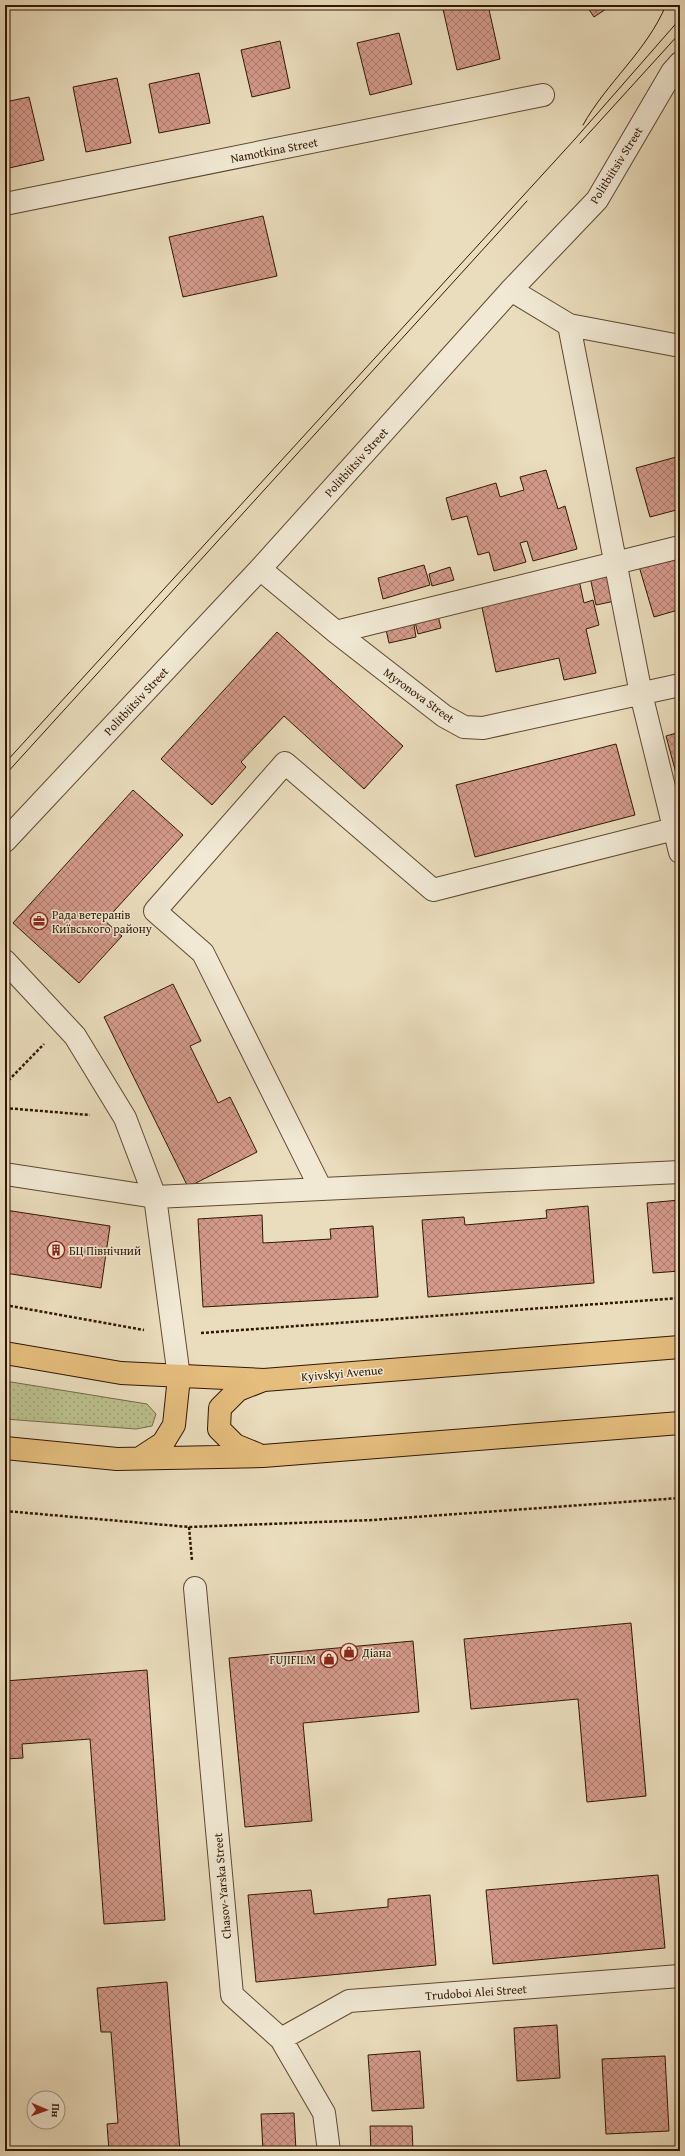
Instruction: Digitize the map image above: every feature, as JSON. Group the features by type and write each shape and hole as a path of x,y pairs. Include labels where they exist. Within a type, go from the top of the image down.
{"main road":[{"name":"Kyivskyi Avenue","path":"5,1353 121,1373 264,1380 680,1347"},
{"path":"140,1458 164,1443 174,1425 179,1377"},
{"path":"263,1456 235,1445 219,1429 220,1408 238,1390 264,1380"},
{"path":"5,1448 117,1459 263,1456 680,1423"}],"street":[{"name":"Politbiitsiv Street","path":"5,841 260,569 511,290 597,200 672,72 680,63"},
{"name":"Namotkina Street","path":"5,204 543,95"},
{"path":"511,290 569,325 680,346"},
{"path":"569,325 641,694 680,852"},
{"path":"336,632 680,547"},
{"name":"Myronova Street","path":"260,569 336,632 444,716 464,726 483,728 680,685"},
{"path":"321,1189 203,953 155,911 285,763 433,890 674,829"},
{"path":"5,961 75,1036 125,1118 155,1197 179,1377"},
{"path":"5,1174 155,1197 680,1172"},
{"name":"Chasov-Yarska Street","path":"195,1588 232,1995 281,2039 324,2113 329,2151"},
{"name":"Trudoboi Alei Street","path":"281,2039 349,2001 680,1976"}],"path":[{"path":"5,1084 64,1024"},
{"path":"5,1108 125,1118"},
{"path":"5,1305 174,1335 680,1298"},
{"path":"5,1511 188,1527 373,1520 680,1498"},
{"path":"188,1527 195,1588"}],"green space":[{"path":"5,1381 147,1404 156,1414 152,1426 136,1429 5,1419"}],"building":[{"path":"442,5 488,5 500,59 457,70"},
{"path":"586,5 612,5 594,17"},
{"path":"399,33 412,84 370,95 357,43"},
{"path":"280,41 290,88 252,97 241,50"},
{"path":"199,73 210,123 159,133 149,84"},
{"path":"117,78 131,143 86,152 73,87"},
{"path":"29,97 44,160 5,169 5,102"},
{"path":"263,216 277,276 183,297 169,237"},
{"path":"680,456 680,509 650,517 636,468"},
{"path":"546,470 558,509 565,506 577,549 533,561 527,541 520,543 526,562 494,571 489,552 478,555 467,516 452,520 446,498 496,483 500,497 524,490 520,477"},
{"path":"680,552 680,618 678,610 654,617 638,563"},
{"path":"424,565 430,585 383,599 378,578"},
{"path":"450,567 454,580 432,586 429,574"},
{"path":"609,573 615,601 596,605 590,577"},
{"path":"579,580 584,603 593,600 599,625 586,629 596,673 564,680 559,658 496,672 481,603"},
{"path":"437,612 441,628 418,634 414,618"},
{"path":"413,619 416,637 389,643 385,625"},
{"path":"277,632 403,746 364,789 284,716 241,762 246,767 212,805 161,759"},
{"path":"680,732 680,788 666,736"},
{"path":"616,744 635,815 475,857 456,785"},
{"path":"133,790 183,835 105,921 122,936 79,983 13,923"},
{"path":"173,984 201,1041 190,1046 218,1103 230,1097 257,1152 188,1187 104,1017"},
{"path":"680,1200 680,1271 653,1273 647,1203"},
{"path":"588,1206 594,1283 428,1297 422,1220 464,1217 465,1225 547,1218 546,1210"},
{"name":"БЦ Північний","path":"5,1210 110,1226 101,1288 5,1273"},
{"path":"262,1215 263,1243 331,1239 330,1229 373,1226 378,1297 203,1307 198,1219"},
{"path":"631,1623 646,1796 587,1802 578,1699 471,1709 464,1639"},
{"path":"413,1641 419,1712 303,1723 312,1821 245,1827 229,1658"},
{"path":"147,1670 165,1920 104,1924 90,1739 22,1744 23,1758 5,1759 5,1681"},
{"path":"658,1875 665,1948 493,1964 486,1890"},
{"path":"311,1890 314,1914 388,1907 388,1899 430,1895 436,1965 256,1982 248,1895"},
{"path":"167,1982 180,2151 109,2151 107,2124 118,2123 111,2032 101,2032 97,1988"},
{"path":"557,2025 560,2078 517,2081 514,2028"},
{"path":"420,2051 424,2108 372,2111 368,2055"},
{"path":"665,2056 669,2131 606,2134 602,2059"},
{"path":"294,2113 296,2151 263,2151 261,2114"},
{"path":"370,2126 412,2126 413,2151 371,2151"}],"tram line":[{"path":"583,125 603,95 638,52 658,22 666,5"},
{"path":"5,763 575,139 680,19"},
{"path":"580,143 680,33"},
{"path":"5,775 527,201"}],"place":[{"name":"Рада ветеранів Київського району","path":"39,921"},
{"name":"БЦ Північний","path":"56,1250"},
{"name":"Діана","path":"349,1652"},
{"name":"FUJIFILM","path":"329,1659"}]}
